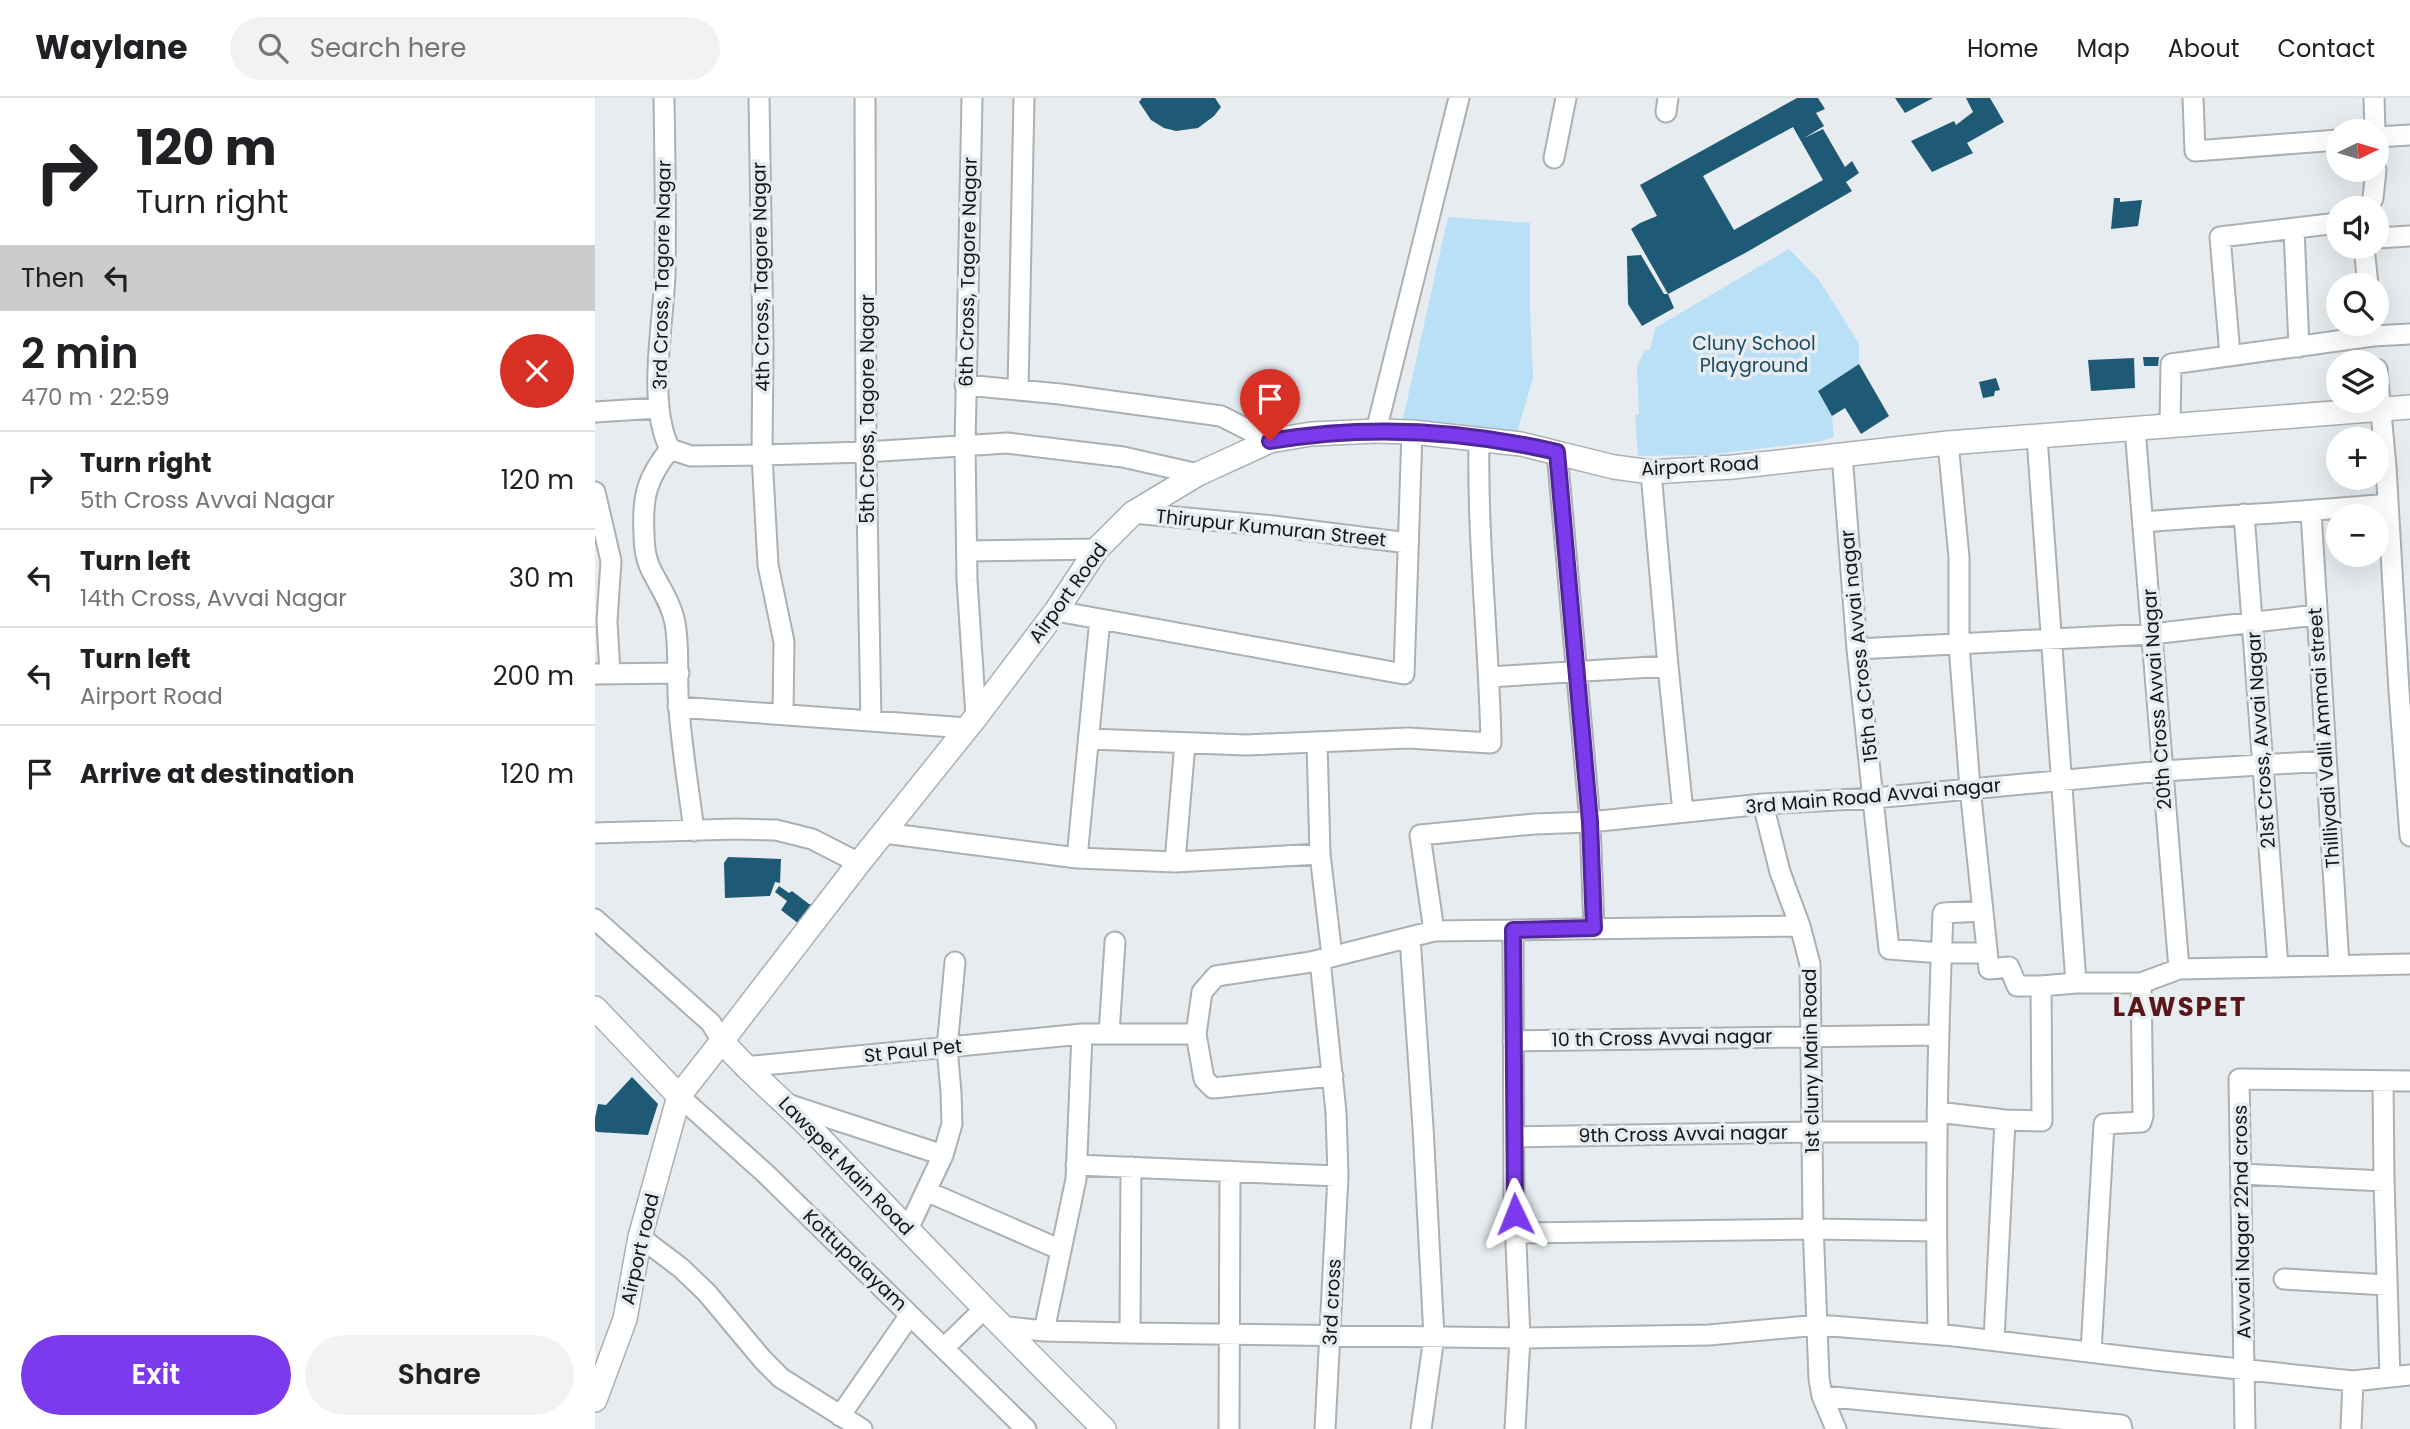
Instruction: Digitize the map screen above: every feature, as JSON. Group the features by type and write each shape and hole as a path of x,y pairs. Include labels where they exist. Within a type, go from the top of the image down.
{"street":[{"name":"3rd Cross, Tagore Nagar","path":"664,98 665,275 658,408 662,433 670,449"},
{"name":"4th Cross, Tagore Nagar","path":"759,98 762,455 768,565 784,642 783,714"},
{"name":"5th Cross, Tagore Nagar","path":"865,98 866,452 871,721"},
{"name":"6th Cross, Tagore Nagar","path":"971,723 965,385 972,98"},
{"path":"1018,390 1024,98"},
{"path":"1376,431 1459,98"},
{"path":"1554,158 1566,98"},
{"path":"2193,98 2195,151 2326,141"},
{"path":"2374,98 2375,119"},
{"path":"2389,136 2410,135"},
{"path":"2230,355 2221,237 2326,225"},
{"path":"2294,229 2299,347"},
{"path":"2389,238 2410,236"},
{"path":"2389,332 2410,334"},
{"path":"2170,426 2171,364 2299,347 2346,336"},
{"path":"965,385 1220,416 1270,441"},
{"name":"Airport Road","path":"2389,408 2410,407"},
{"path":"595,412 658,408"},
{"name":"Airport Road","path":"722,1041 971,723 1056,611 1097,549 1133,513 1198,474 1270,441 1311,434 1412,432 1521,444 1614,467 1651,472 1734,467 1948,443 2037,438 2326,413"},
{"path":"2381,413 2388,504"},
{"name":"20th Cross Avvai Nagar","path":"2135,429 2179,969"},
{"path":"1056,611 1403,674 1412,432"},
{"path":"2037,438 2050,639 2063,780 2075,983"},
{"path":"1089,738 1246,745 1408,738 1490,743 1489,677 1478,492 1479,439"},
{"path":"694,831 678,707 679,673 675,622 666,596 647,562 643,514 646,489 654,470 670,449 691,456 762,455 1007,443 1123,457 1198,474"},
{"path":"1948,443 1959,557 1959,645 1989,969 2009,967 2017,986 2041,986 2141,982 2179,969 2410,964"},
{"path":"1557,452 1590,822 1594,928"},
{"name":"15th a Cross Avvai nagar","path":"1842,454 1857,649 1889,948 1941,953 1987,953"},
{"path":"1651,472 1683,813"},
{"path":"595,492 611,561 603,674 679,673"},
{"path":"2144,522 2326,510"},
{"name":"Thilliyadi Valli Ammai street","path":"2311,512 2339,965"},
{"name":"Thirupur Kumuran Street","path":"1133,513 1273,526 1408,543"},
{"name":"21st Cross, Avvai Nagar","path":"2244,514 2277,967"},
{"path":"2389,516 2404,691 2410,836"},
{"path":"967,551 1097,549"},
{"path":"1857,649 2152,634 2316,615"},
{"path":"1077,858 1100,619"},
{"path":"1489,677 1668,666"},
{"path":"678,707 871,721 971,723"},
{"name":"3rd cross","path":"1317,742 1320,854 1338,1176 1325,1429"},
{"path":"1175,862 1185,743"},
{"name":"3rd Main Road Avvai nagar","path":"1434,931 1420,835 1534,824 1590,822 1763,804 1874,798 2162,771 2326,761"},
{"name":"1st cluny Main Road","path":"1763,804 1780,872 1811,964 1810,1035 1819,1379 1822,1396 1836,1429"},
{"path":"595,833 776,830 812,839 859,863"},
{"path":"884,833 1077,858 1175,862 1320,854"},
{"path":"1938,1334 1937,1035 1943,913 1983,911"},
{"path":"595,919 711,1023 722,1041 679,1096 595,1008"},
{"path":"1333,1076 1213,1088 1204,1079 1196,1034 1202,992 1216,976 1326,958 1434,931 1800,926"},
{"path":"1513,930 1514,1137 1520,1338 1515,1429"},
{"path":"1410,937 1434,1337 1421,1429"},
{"path":"1109,1034 1115,942"},
{"path":"908,1229 943,1155 952,1124 947,1048 955,962"},
{"path":"2091,1352 2104,1124 2141,1122 2143,1116 2141,982"},
{"path":"1937,1112 2042,1121 2041,986"},
{"path":"1044,1331 1076,1179 1082,1034"},
{"name":"St Paul Pet","path":"744,1066 1082,1034 1196,1034"},
{"name":"10 th Cross Avvai nagar","path":"1513,1041 1937,1035"},
{"name":"Lawspet Main Road","path":"722,1041 744,1066 787,1104 992,1318 1104,1429"},
{"name":"Avvvai Nagar 22nd cross","path":"2245,1429 2239,1079 2410,1081"},
{"path":"944,1348 992,1318 1044,1331 1520,1338 1709,1335 1818,1325 1938,1334 2353,1381 2400,1376 2387,1284 2383,1081"},
{"name":"Airport road","path":"595,1400 625,1319 640,1237 679,1096"},
{"name":"Kottupalayam","path":"679,1096 767,1175 1026,1429"},
{"path":"787,1104 943,1155"},
{"path":"1994,1340 2005,1119"},
{"name":"9th Cross Avvai nagar","path":"1514,1137 1937,1132"},
{"path":"1076,1165 1338,1176"},
{"path":"1130,1333 1131,1167"},
{"path":"1229,1429 1230,1171"},
{"path":"2241,1174 2384,1181"},
{"path":"926,1191 1061,1250"},
{"path":"1516,1233 1814,1229 1936,1231"},
{"path":"640,1237 681,1268 707,1293 781,1378 862,1429"},
{"path":"2284,1279 2387,1284"},
{"path":"840,1416 910,1315"},
{"path":"2351,1429 2353,1381"},
{"path":"1822,1396 2121,1425 2122,1429"}],"green space":[{"path":"1448,217 1530,223 1533,378 1516,436 1401,428"},
{"name":"Cluny School Playground","path":"1789,249 1819,280 1859,344 1859,364 1818,391 1832,416 1834,437 1822,441 1708,455 1638,456 1635,415 1639,414 1637,366 1645,350 1650,350 1655,328"}],"building":[{"path":"1142,98 1215,98 1221,107 1198,128 1176,131 1151,120 1139,102"},
{"path":"1797,98 1818,98 1825,109 1816,113 1824,126 1804,138 1823,129 1845,167 1852,161 1859,173 1846,182 1852,191 1668,294 1631,229 1657,216 1640,185","holes":["1793,127 1823,180 1734,230 1703,176"]},
{"path":"1895,98 1933,98 1905,113"},
{"path":"1966,98 1990,98 2004,122 1967,143 1973,153 1932,172 1911,141 1954,121 1956,125 1973,112"},
{"path":"2114,198 2120,198 2120,202 2142,200 2138,226 2111,229"},
{"path":"1641,255 1664,294 1668,294 1674,308 1642,326 1628,304 1627,256"},
{"path":"2143,357 2159,357 2158,366 2144,366"},
{"path":"2134,358 2135,388 2091,391 2088,360"},
{"path":"1859,364 1889,416 1861,434 1845,408 1832,416 1818,391"},
{"path":"1996,378 2000,390 1995,391 1994,396 1983,398 1979,382"},
{"path":"728,857 781,859 780,883 775,882 770,896 725,898 724,863"},
{"path":"779,886 815,905 799,924 781,910 787,901 775,892"},
{"path":"632,1077 658,1104 648,1135 597,1132 595,1118 598,1104 606,1105"}],"district":[{"name":"LAWSPET","path":"2180,1007"}],"route":[{"path":"1270,441 1311,434 1412,432 1521,444 1557,452 1590,822 1594,928 1513,930 1515,1214"}]}
